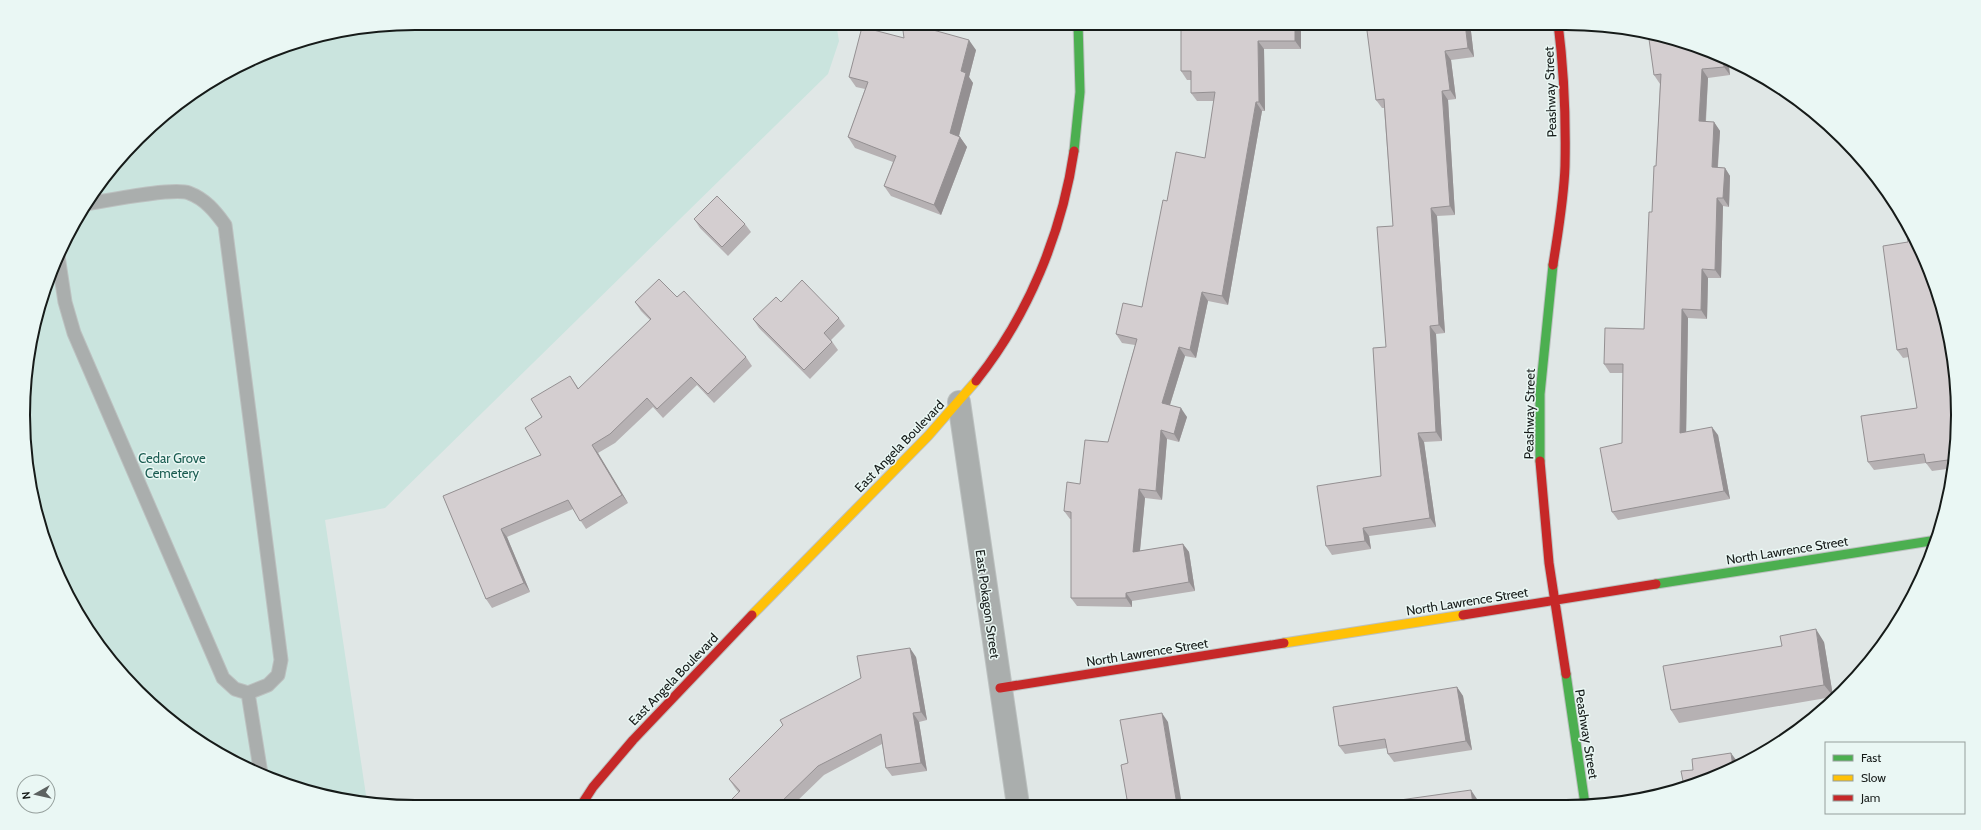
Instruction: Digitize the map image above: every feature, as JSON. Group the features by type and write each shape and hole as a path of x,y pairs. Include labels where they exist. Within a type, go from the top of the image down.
{"street":[{"name":"East Angela Boulevard","path":"584,800 593,787 644,729 959,402 1010,329 1034,284 1057,226 1070,176 1077,132 1081,64 1079,30"},
{"name":"Peashway Street","path":"1559,30 1562,54 1565,166 1561,212 1550,284 1540,388 1539,443 1543,499 1554,600 1584,799"},
{"name":"East Pokagon Street","path":"959,402 1017,800"},
{"name":"North Lawrence Street","path":"1000,688 1930,541"}],"lane":[{"path":"60,267 65,302 74,333 223,678 234,689 248,693 268,685 278,675 281,660 225,225 205,201 188,192 173,191 94,203"},
{"path":"248,693 260,767"}],"green space":[{"name":"Cedar Grove Cemetery","path":"415,30 837,30 839,41 828,74 385,508 325,520 366,797 315,787 268,771 222,748 201,735 161,704 126,669 95,629 70,585 50,539 37,490 31,440 31,390 37,340 50,291 59,268 82,222 110,181 143,143 181,110 222,82 268,59 291,50 340,37 365,33"}],"building":[{"path":"861,30 873,30 904,38 903,30 933,30 969,40 961,71 966,73 950,133 960,137 934,205 884,186 896,156 848,137 868,82 849,77"},
{"path":"1181,30 1295,30 1295,41 1258,41 1259,102 1256,102 1222,296 1202,292 1190,350 1179,347 1162,403 1181,408 1174,434 1161,430 1156,491 1139,489 1133,552 1183,544 1189,582 1126,593 1126,598 1071,598 1071,512 1064,511 1067,482 1080,484 1085,440 1108,442 1137,339 1116,334 1123,303 1142,307 1163,200 1167,201 1176,152 1205,158 1215,92 1191,93 1191,71 1181,71"},
{"path":"1367,30 1466,30 1468,48 1445,51 1450,90 1442,91 1450,206 1431,208 1439,325 1430,326 1436,432 1418,433 1430,518 1363,528 1365,541 1326,546 1317,486 1381,476 1373,348 1386,347 1377,227 1393,226 1384,99 1376,100"},
{"path":"1649,39 1690,50 1724,64 1724,67 1702,69 1699,121 1714,122 1712,167 1725,168 1723,198 1717,198 1715,270 1702,269 1701,310 1682,309 1680,433 1712,427 1724,491 1612,512 1600,448 1622,443 1623,364 1604,364 1605,328 1644,329 1649,212 1652,212 1654,166 1656,166 1661,74 1654,75"},
{"path":"717,196 745,224 722,247 694,219"},
{"path":"1907,239 1931,291 1944,340 1948,365 1951,415 1948,460 1926,463 1924,454 1868,462 1861,416 1917,408 1907,348 1897,350 1883,246 1908,242"},
{"path":"659,279 677,297 684,291 746,357 708,394 691,377 657,409 647,398 610,434 592,445 622,495 580,521 568,500 501,529 524,583 486,599 443,496 541,455 525,428 542,417 531,399 570,376 578,389 651,319 635,302"},
{"path":"802,280 839,318 824,333 832,342 804,370 753,319 776,297 781,302"},
{"path":"1816,629 1824,685 1671,710 1663,666 1782,646 1780,636"},
{"path":"910,648 921,712 913,713 921,763 886,768 881,734 818,766 783,800 731,800 740,791 729,779 783,725 780,720 861,678 857,656"},
{"path":"1457,687 1466,741 1388,754 1385,739 1339,746 1333,707"},
{"path":"1162,713 1176,800 1127,800 1121,765 1128,763 1120,720"},
{"path":"1731,753 1732,762 1683,782 1681,771 1693,770 1692,759"},
{"path":"1471,790 1472,800 1400,800"}],"traffic: fast":[{"path":"1074,151 1080,92 1078,30"},
{"path":"1540,461 1540,394 1553,265"},
{"path":"1656,584 1930,541"},
{"path":"1566,674 1584,799"}],"traffic: slow":[{"path":"752,615 928,436 976,381"},
{"path":"1284,643 1463,615"}],"traffic: jam":[{"path":"1553,265 1562,203 1565,166 1564,94 1559,30"},
{"path":"976,381 995,356 1012,329 1040,272 1061,212 1074,151"},
{"path":"1540,461 1549,563 1566,674"},
{"path":"1463,615 1656,584"},
{"path":"585,800 593,787 633,740 752,615"},
{"path":"1000,688 1284,643"}]}
